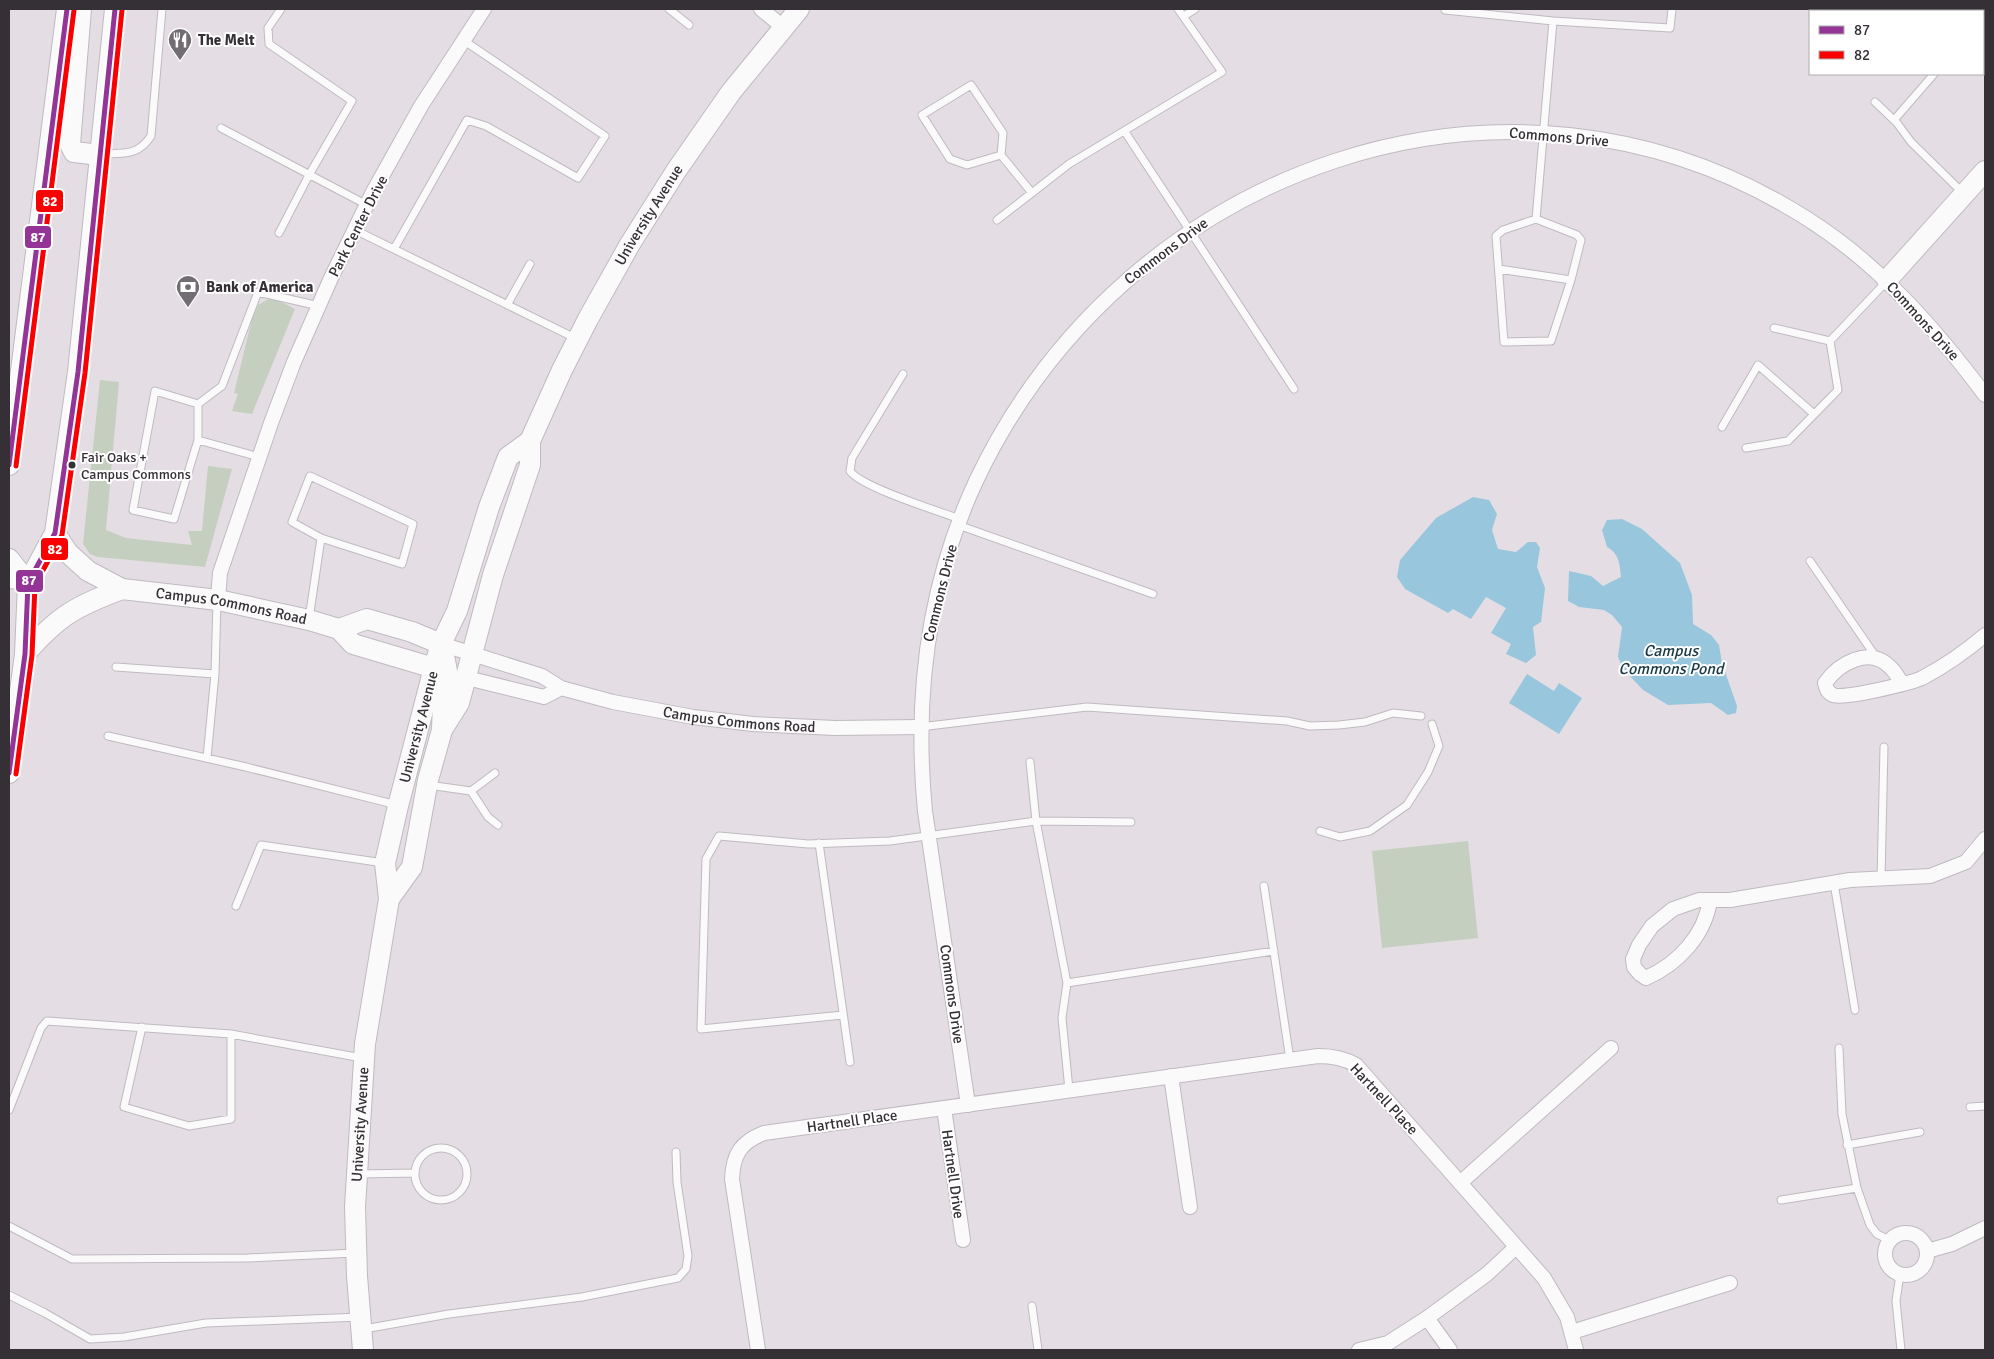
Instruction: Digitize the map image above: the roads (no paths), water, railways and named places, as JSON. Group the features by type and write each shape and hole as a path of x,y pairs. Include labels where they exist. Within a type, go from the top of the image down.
{"street":[{"path":"9,465 67,9"},
{"path":"81,9 70,144 74,152 100,154"},
{"path":"18,582 55,533 78,372 115,9"},
{"name":"Park Center Drive","path":"218,600 220,573 259,458 294,362 319,306 367,205 421,106 484,9"},
{"path":"761,9 783,27"},
{"name":"University Avenue","path":"442,730 459,703 467,678 493,574 530,465 530,441 578,340 630,244 676,171 731,92 799,9"},
{"name":"Commons Drive","path":"968,1105 921,769 920,727 924,663 940,580 959,522 976,481 995,443 1017,406 1054,355 1082,323 1144,265 1189,232 1250,196 1288,178 1342,158 1379,147 1455,134 1513,132 1543,133 1609,141 1666,154 1702,166 1756,189 1806,218 1854,252 1887,280 1948,346 1985,395"},
{"path":"1887,280 1985,170"},
{"name":"University Avenue","path":"363,1350 356,1253 355,1207 365,1058 388,899 385,863 434,668 442,644 457,611 489,507 508,457 530,441"},
{"path":"55,533 68,553 88,571 122,589"},
{"path":"9,559 18,582 26,654 9,772"},
{"path":"26,654 45,632 66,614 92,600 122,589"},
{"name":"Campus Commons Road","path":"122,589 218,600 309,620 339,629 353,644 434,668"},
{"name":"Campus Commons Road","path":"339,629 367,619 412,632 442,644 542,676 560,688 621,704 693,717 754,724 835,728 920,727"},
{"path":"1902,684 1890,666 1877,658 1865,656 1850,661 1830,676 1826,683 1827,690 1832,695 1839,697 1856,695 1902,684 1920,679 1961,656 1985,635"},
{"name":"University Avenue","path":"442,644 467,678"},
{"name":"University Avenue","path":"388,899 412,867 427,785 442,730 443,701 447,682 442,644"},
{"path":"467,678 544,697 560,688"},
{"path":"1710,900 1708,913 1702,927 1683,955 1659,973 1646,978 1640,974 1634,967 1633,959 1639,945 1652,926 1673,909 1699,900 1710,900 1730,900 1834,883 1930,876 1966,862 1984,841"},
{"path":"1460,1183 1611,1048"},
{"name":"Hartnell Place","path":"758,1350 732,1178 736,1157 743,1145 753,1138 764,1133 1171,1076 1332,1056 1356,1065 1544,1278 1560,1304 1572,1332 1576,1350"},
{"path":"1171,1076 1190,1207"},
{"name":"Hartnell Drive","path":"944,1108 963,1240"},
{"path":"1927,1251 1952,1244 1985,1228"},
{"path":"1903,1232 1919,1236 1927,1251 1927,1259 1923,1267 1908,1275 1892,1271 1884,1256 1888,1240 1903,1232"},
{"path":"1359,1350 1388,1343 1427,1318 1487,1274 1516,1247"},
{"path":"1572,1332 1730,1282"},
{"path":"1427,1318 1450,1350"}],"lane":[{"path":"100,154 134,152 145,144 151,136 162,9"},
{"path":"279,233 309,174 352,101 269,44 268,28 281,9"},
{"path":"997,220 1070,164 1222,72 1178,9"},
{"path":"1184,16 1195,9"},
{"path":"1446,9 1553,21 1670,28 1672,9"},
{"path":"672,10 689,25"},
{"path":"1536,219 1553,21"},
{"path":"394,250 467,120 486,126 578,178 604,136 463,40"},
{"path":"1894,120 1931,75"},
{"path":"1001,155 967,165 950,159 922,115 971,85 1003,133 1001,155 1032,193"},
{"path":"1875,102 1894,120 1911,142 1964,194"},
{"path":"221,128 367,205"},
{"path":"1125,132 1294,389"},
{"path":"1536,219 1577,234 1581,240 1571,280 1551,341 1504,342 1496,236 1503,230 1536,219"},
{"path":"355,230 578,340"},
{"path":"507,305 530,264"},
{"path":"1499,269 1571,280"},
{"path":"1830,341 1887,280"},
{"path":"198,404 222,386 258,292 319,306"},
{"path":"1774,328 1830,341"},
{"path":"1746,448 1788,441 1838,390 1830,341"},
{"path":"1722,427 1758,365 1814,414"},
{"path":"902,374 852,458 850,471 854,477 959,522 1153,594"},
{"path":"155,391 198,404 198,440 174,519 133,510 155,391"},
{"path":"198,440 259,458"},
{"path":"310,476 413,524 402,564 321,538 292,522 310,476"},
{"path":"309,620 321,538"},
{"path":"1810,561 1877,658"},
{"path":"207,758 215,674 218,600"},
{"path":"116,667 215,674"},
{"path":"920,727 1087,707 1287,721 1310,726 1365,722 1393,713 1421,716"},
{"path":"1320,831 1340,837 1370,831 1407,805 1428,772 1439,746 1432,724"},
{"path":"108,736 207,758 398,806"},
{"path":"1881,879 1884,747"},
{"path":"1030,762 1036,822 1067,983 1062,1018 1069,1090"},
{"path":"427,785 471,791 495,772"},
{"path":"471,791 488,816 498,825"},
{"path":"843,1015 701,1029 706,859 718,836 819,843 890,841 1036,822 1131,822"},
{"path":"819,843 850,1062"},
{"path":"236,906 261,845 385,863"},
{"path":"1834,883 1854,1010"},
{"path":"1264,886 1290,1060"},
{"path":"1067,983 1274,951"},
{"path":"9,1110 41,1028 47,1021 231,1034 365,1058"},
{"path":"142,1028 124,1107 189,1126 231,1119 231,1034"},
{"path":"1839,1048 1842,1114 1857,1188 1870,1224 1877,1234 1888,1240"},
{"path":"1970,1107 1985,1106"},
{"path":"1847,1145 1920,1132"},
{"path":"443,1147 453,1150 461,1156 466,1164 468,1175 466,1185 460,1193 451,1199 440,1200 430,1198 422,1192 416,1183 415,1173 417,1163 423,1154 432,1149 443,1147"},
{"path":"9,1295 45,1313 90,1340 124,1337 206,1323 361,1324 582,1297 678,1278 686,1269 688,1256 677,1182 676,1152"},
{"path":"357,1174 415,1173"},
{"path":"1781,1200 1857,1188"},
{"path":"9,1226 72,1259 248,1258 356,1253"},
{"path":"1900,1274 1896,1301 1901,1350"},
{"path":"1032,1306 1038,1350"}],"water":[{"path":"1473,497 1489,500 1497,514 1492,530 1498,549 1516,552 1528,542 1536,542 1540,548 1537,567 1545,588 1541,622 1533,627 1536,655 1526,663 1506,654 1511,644 1491,633 1506,608 1486,597 1471,619 1453,609 1448,613 1405,589 1397,577 1400,560 1436,518"},
{"name":"Campus Commons Pond","path":"1622,519 1642,529 1680,563 1692,595 1693,624 1711,635 1719,645 1722,663 1737,706 1736,713 1728,715 1711,703 1668,705 1643,690 1624,670 1618,657 1622,627 1612,615 1604,610 1579,607 1568,601 1569,571 1591,576 1603,586 1621,577 1618,560 1607,547 1602,530 1607,520"},
{"path":"1527,674 1554,691 1559,683 1582,698 1559,734 1509,703"}],"place":[{"name":"The Melt","path":"180,61"},
{"name":"Bank of America","path":"188,308"},
{"name":"Fair Oaks + Campus Commons","path":"72,465"}]}
